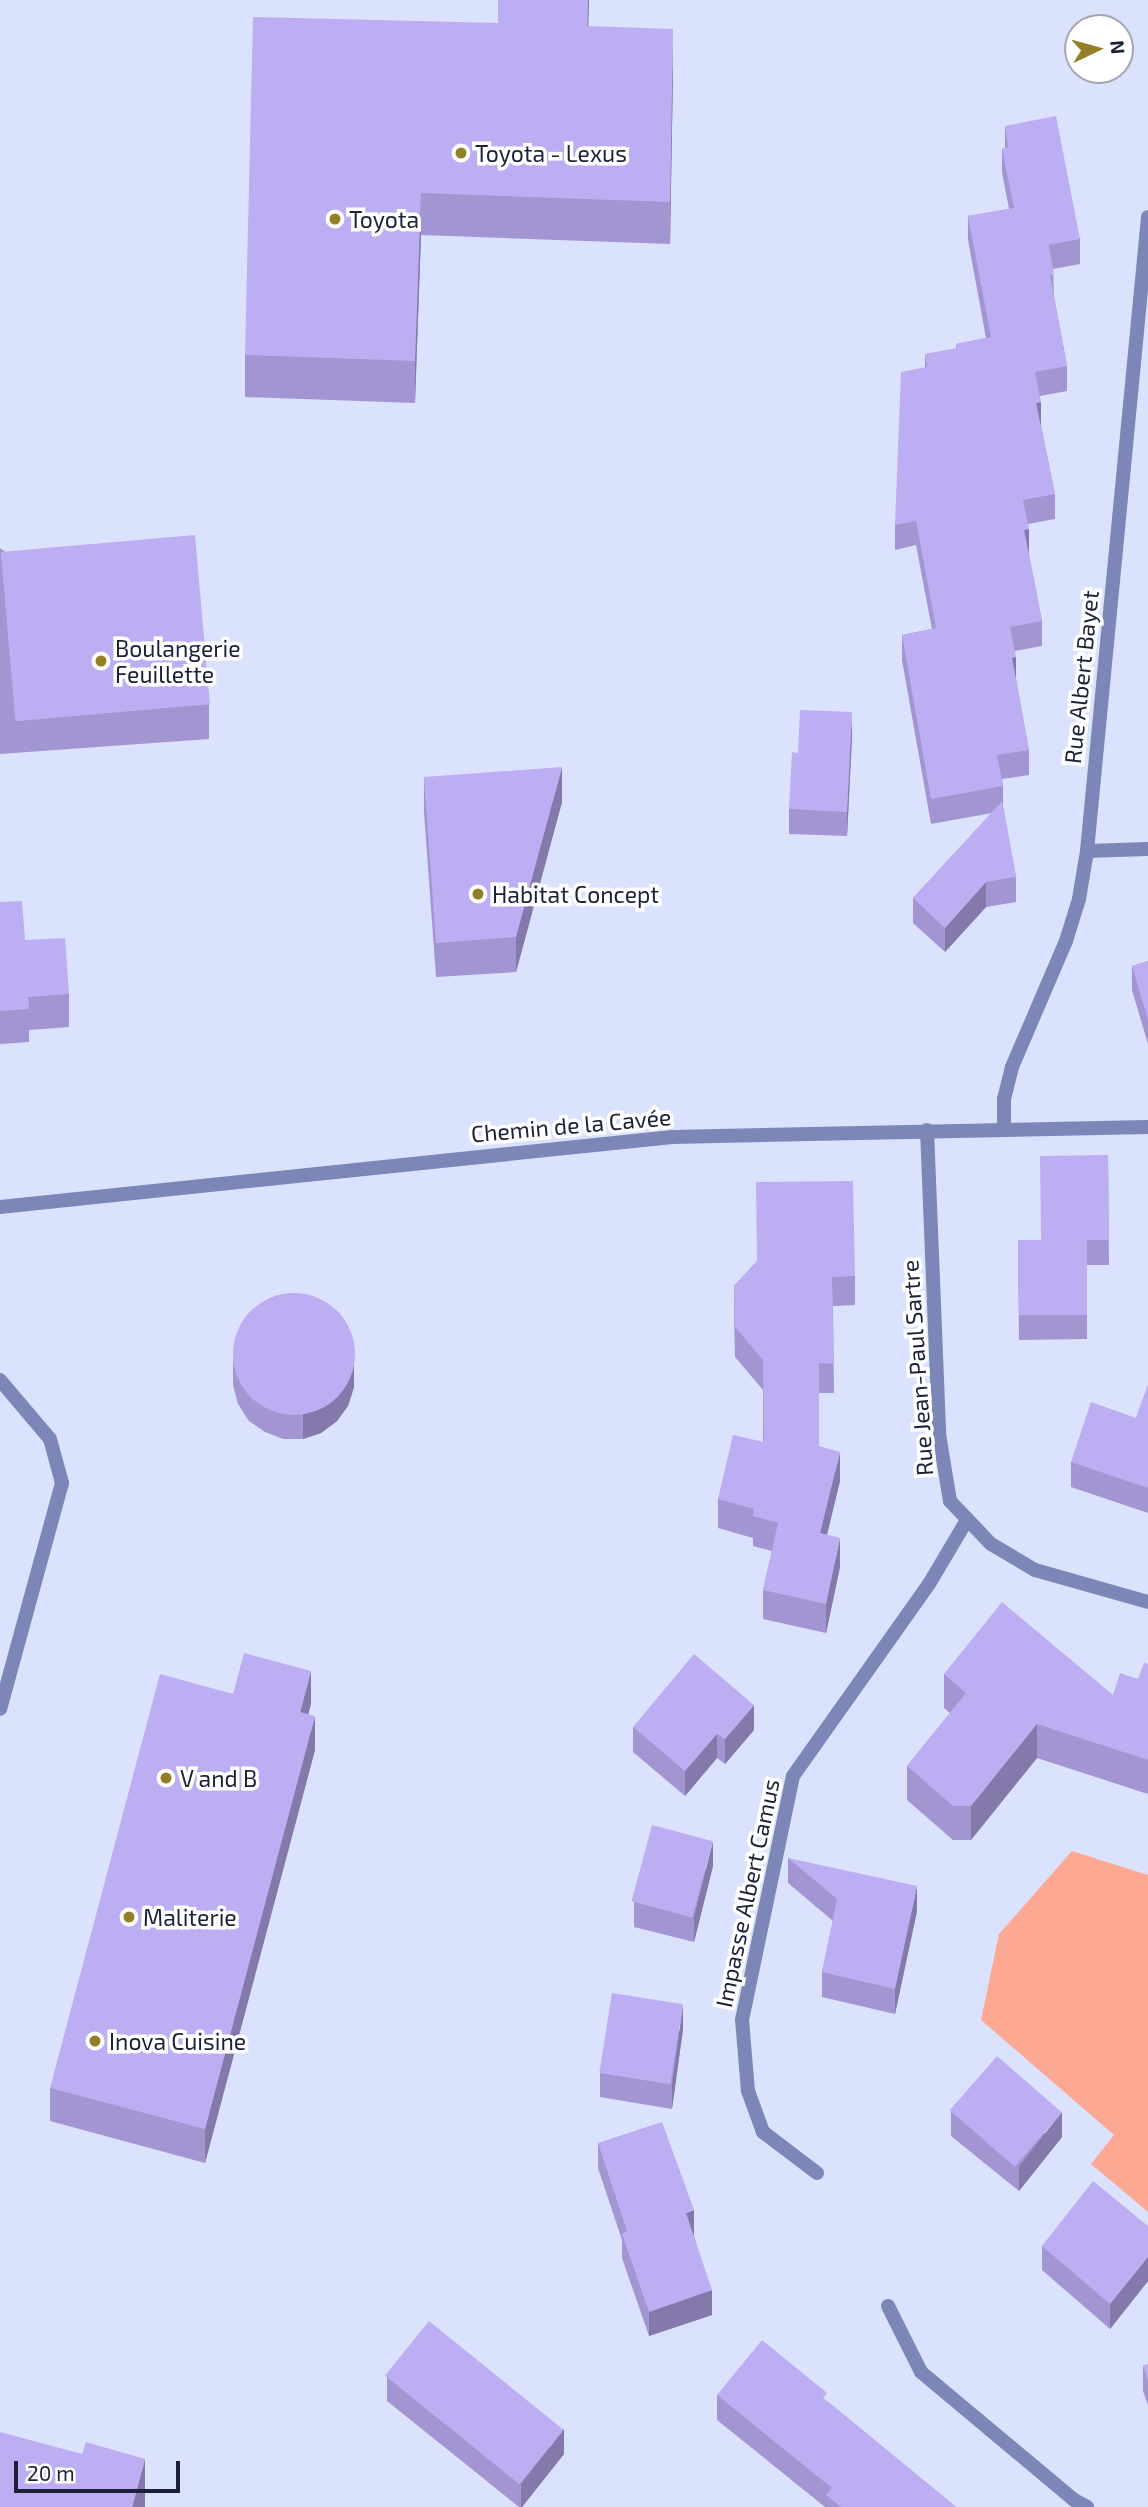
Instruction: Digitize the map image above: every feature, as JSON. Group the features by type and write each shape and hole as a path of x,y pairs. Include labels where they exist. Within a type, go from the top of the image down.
{"street":[{"name":"Rue Albert Bayet","path":"1004,1128 1004,1099 1012,1067 1066,940 1079,899 1087,852 1148,218"},
{"path":"1087,852 1148,849"},
{"name":"Chemin de la Cavée","path":"0,1207 671,1137 1148,1127"},
{"name":"Rue Jean-Paul Sartre","path":"927,1130 939,1434 950,1502 991,1544 1035,1570 1148,1602"},
{"path":"0,1380 50,1439 62,1483 0,1709"},
{"name":"Impasse Albert Camus","path":"817,2173 763,2132 748,2091 742,2020 793,1776 929,1584 967,1520"},
{"path":"888,2306 921,2372 1074,2501 1087,2507"}],"shaded area":[{"path":"1072,1851 1148,1875 1148,2212 1091,2164 1114,2135 981,2020 999,1934"}],"building":[{"name":"Toyota - Lexus","path":"498,0 588,0 587,26 673,29 670,202 421,193 415,361 245,355 253,17 498,23"},
{"path":"1056,116 1080,239 1049,245 1054,275 1050,275 1067,366 1035,372 1041,402 1036,403 1055,494 1023,500 1029,529 1024,530 1042,621 1010,627 1016,657 1012,658 1029,750 997,755 1003,786 931,799 902,635 936,628 916,521 895,525 901,372 927,367 925,354 957,348 956,344 991,337 968,216 1014,208 1002,149 1008,147 1005,126"},
{"name":"Boulangerie Feuillette","path":"195,535 210,704 16,721 1,552"},
{"path":"800,710 852,712 847,812 789,809 792,752 798,753"},
{"path":"562,767 516,937 436,943 424,777"},
{"path":"1002,801 1016,877 986,882 945,928 913,898"},
{"path":"22,901 25,940 65,938 69,994 28,997 29,1009 0,1011 0,902"},
{"path":"1148,961 1148,1020 1132,966"},
{"path":"1108,1155 1109,1240 1087,1240 1087,1315 1019,1315 1018,1240 1041,1240 1040,1156"},
{"path":"853,1181 855,1276 832,1277 834,1364 819,1363 819,1446 840,1452 820,1533 840,1538 826,1604 763,1590 778,1523 753,1516 754,1509 718,1499 733,1435 764,1442 763,1360 735,1327 734,1286 757,1261 756,1182"},
{"path":"294,1293 317,1298 337,1311 350,1331 355,1354 350,1377 337,1397 317,1410 294,1415 271,1410 251,1397 238,1377 233,1354 238,1331 251,1311 271,1298"},
{"path":"1148,1385 1148,1488 1071,1462 1091,1402 1136,1418"},
{"path":"1002,1602 1113,1695 1120,1673 1138,1679 1144,1663 1148,1664 1148,1760 1037,1724 971,1806 953,1806 907,1766 966,1693 944,1674"},
{"path":"244,1653 311,1671 300,1712 315,1716 205,2129 50,2088 160,1674 233,1694"},
{"path":"694,1654 754,1705 725,1739 717,1734 685,1771 633,1727"},
{"path":"652,1825 713,1841 692,1918 632,1901"},
{"path":"788,1858 917,1886 895,1989 822,1972 837,1899"},
{"path":"612,1993 683,2004 670,2084 599,2073"},
{"path":"997,2056 1062,2112 1015,2167 950,2110"},
{"path":"662,2122 694,2210 686,2213 712,2290 649,2312 622,2234 627,2231 598,2143"},
{"path":"1093,2181 1148,2226 1148,2257 1110,2304 1042,2246"},
{"path":"429,2321 563,2430 519,2484 385,2375"},
{"path":"762,2340 827,2393 823,2398 956,2507 841,2507 826,2495 832,2488 717,2395"},
{"path":"1148,2364 1148,2381 1143,2366"},
{"path":"0,2432 82,2454 86,2442 145,2459 132,2507 0,2507"}],"place":[{"name":"Toyota - Lexus","path":"461,153"},
{"name":"Toyota","path":"335,219"},
{"name":"Boulangerie Feuillette","path":"101,661"},
{"name":"Habitat Concept","path":"478,894"},
{"name":"V and B","path":"166,1778"},
{"name":"Maliterie","path":"129,1917"},
{"name":"Inova Cuisine","path":"95,2041"}]}
